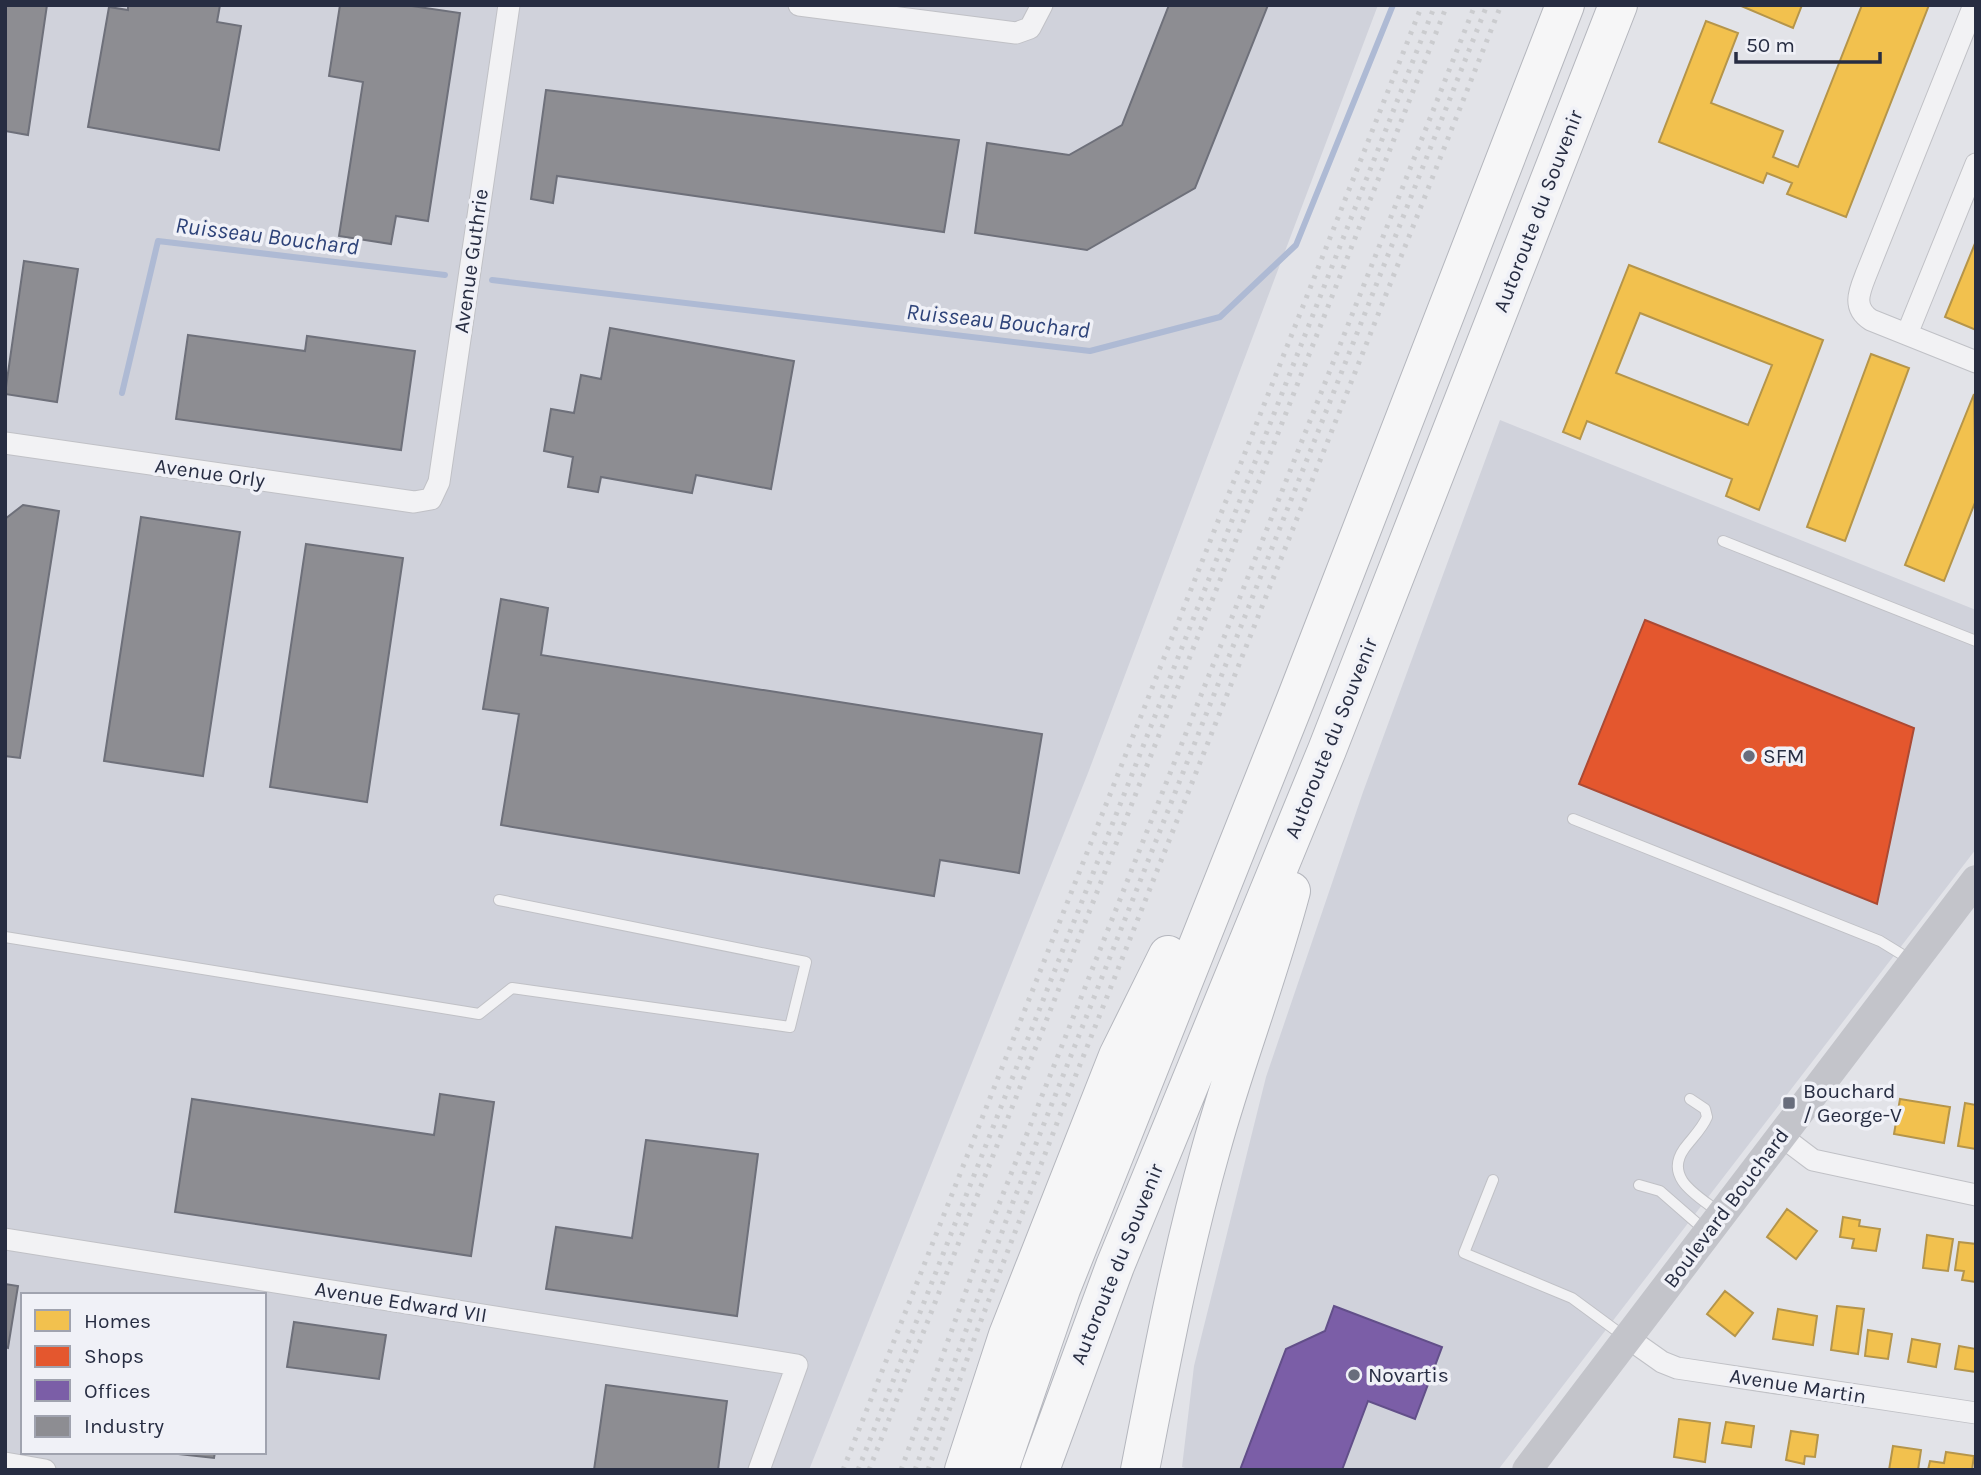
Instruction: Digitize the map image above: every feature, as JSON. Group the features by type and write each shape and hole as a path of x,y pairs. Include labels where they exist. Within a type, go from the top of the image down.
{"highway":[{"name":"Autoroute du Souvenir","path":"999,1470 1056,1300 1296,699 1565,5"},
{"name":"Autoroute du Souvenir","path":"1040,1470 1115,1266 1327,750 1618,5"},
{"path":"964,1470 1008,1335 1118,1056 1296,699"},
{"path":"1140,1469 1168,1326 1201,1184 1233,1075 1274,956 1327,750"}],"main road":[{"name":"Boulevard Bouchard","path":"1527,1470 1976,880"}],"street":[{"name":"Avenue Guthrie","path":"414,502 431,499 439,482 509,5"},
{"path":"799,5 1016,33 1030,28 1042,5"},
{"path":"1974,5 1859,293 1858,307 1866,317 1976,362"},
{"path":"1907,334 1976,164"},
{"name":"Avenue Orly","path":"5,443 414,502"},
{"path":"1780,1135 1813,1160 1976,1195"},
{"name":"Avenue Edward VII","path":"5,1239 797,1365 759,1470"},
{"name":"Avenue Martin","path":"1628,1338 1670,1366 1976,1413"},
{"path":"5,1463 45,1470"}],"lane":[{"path":"1723,541 1976,641"},
{"path":"1573,818 1880,941 1913,961"},
{"path":"5,937 479,1014 512,988 790,1027 806,962 499,900"},
{"path":"1690,1099 1705,1110 1707,1117 1680,1156 1677,1173 1715,1224"},
{"path":"1493,1180 1464,1253 1572,1298 1628,1338"},
{"path":"1639,1185 1660,1191 1715,1224"}],"shaded area":[{"path":"5,5 1378,5 1088,773 809,1470 5,1470"},
{"path":"1500,420 1976,610 1976,849 1498,1470 1191,1470 1182,1467 1194,1366 1266,1077 1363,792"}],"building: Homes":[{"path":"1739,5 1802,5 1793,28"},
{"path":"1862,5 1929,5 1846,217 1787,194 1792,183 1767,173 1763,183 1659,142 1706,21 1738,33 1711,103 1783,131 1773,157 1798,167"},
{"path":"1976,241 1976,330 1945,317"},
{"path":"1629,265 1823,340 1759,510 1726,496 1732,479 1587,421 1580,439 1563,432","holes":["1640,313 1772,365 1748,425 1616,373"]},
{"path":"1871,354 1909,368 1845,541 1807,527"},
{"path":"1974,394 1976,500 1944,581 1905,565"},
{"path":"1900,1099 1950,1107 1944,1143 1894,1134"},
{"path":"1965,1103 1976,1105 1976,1149 1958,1146"},
{"path":"1787,1209 1817,1231 1796,1259 1767,1237"},
{"path":"1843,1217 1860,1220 1859,1226 1880,1229 1876,1251 1852,1248 1854,1239 1840,1237"},
{"path":"1927,1235 1953,1239 1948,1271 1923,1268"},
{"path":"1959,1242 1976,1244 1976,1282 1962,1280 1964,1271 1955,1270"},
{"path":"1725,1291 1753,1313 1735,1336 1707,1314"},
{"path":"1837,1306 1864,1309 1858,1354 1831,1350"},
{"path":"1778,1309 1817,1316 1813,1345 1773,1339"},
{"path":"1868,1330 1892,1334 1888,1359 1865,1356"},
{"path":"1912,1339 1940,1344 1936,1367 1908,1362"},
{"path":"1959,1346 1976,1349 1976,1372 1955,1369"},
{"path":"1679,1419 1710,1423 1705,1462 1674,1457"},
{"path":"1726,1422 1754,1426 1751,1447 1722,1443"},
{"path":"1791,1431 1818,1435 1815,1457 1805,1456 1804,1464 1786,1460"},
{"path":"1893,1446 1921,1450 1918,1470 1889,1470"},
{"path":"1946,1452 1974,1456 1972,1470 1928,1470 1930,1461 1944,1463"}],"building: Shops":[{"name":"SFM","path":"1645,620 1914,728 1877,904 1579,784"}],"building: Offices":[{"name":"Novartis","path":"1334,1306 1442,1347 1415,1419 1368,1401 1342,1470 1240,1470 1286,1349 1325,1331"}],"building: Industry":[{"path":"5,5 47,5 28,135 5,131"},
{"path":"128,5 220,5 217,22 241,26 219,150 88,127 109,7 128,10"},
{"path":"340,5 405,5 460,13 428,221 396,216 391,244 339,236 363,82 329,76"},
{"path":"1169,5 1268,5 1195,188 1087,250 975,233 987,143 1069,155 1122,125"},
{"path":"546,90 959,140 944,232 557,176 553,203 531,199"},
{"path":"24,261 78,269 57,402 5,394"},
{"path":"610,328 794,361 771,489 696,475 692,493 601,477 598,492 568,487 573,457 544,451 551,409 574,413 581,375 601,379"},
{"path":"188,335 305,351 307,336 415,351 401,450 176,419"},
{"path":"23,505 59,511 20,758 5,756 5,519"},
{"path":"141,517 240,532 203,776 104,761"},
{"path":"306,544 403,558 367,802 270,787"},
{"path":"501,599 548,608 541,655 1042,734 1019,873 940,860 934,896 501,825 519,714 483,709"},
{"path":"440,1094 494,1102 471,1256 175,1212 192,1099 434,1135"},
{"path":"646,1140 758,1154 737,1316 546,1289 556,1227 632,1238"},
{"path":"5,1284 18,1286 8,1348 5,1347"},
{"path":"294,1322 386,1335 379,1379 287,1367"},
{"path":"606,1385 727,1401 718,1470 594,1470"},
{"path":"178,1454 215,1454 214,1458"}],"waterway":[{"name":"Ruisseau Bouchard","path":"492,280 1090,351 1220,317 1296,245 1393,5"},
{"name":"Ruisseau Bouchard","path":"122,393 158,241 445,275"}],"railway":[{"path":"843,1470 1422,5"},
{"path":"858,1470 1435,5"},
{"path":"869,1470 1447,5"},
{"path":"901,1470 982,1247 1475,5"},
{"path":"915,1470 1013,1202 1487,5"},
{"path":"928,1470 977,1331 1062,1110 1501,5"}],"place":[{"name":"SFM","path":"1749,756"},
{"name":"Bouchard / George-V","path":"1789,1103"},
{"name":"Novartis","path":"1354,1375"}]}
